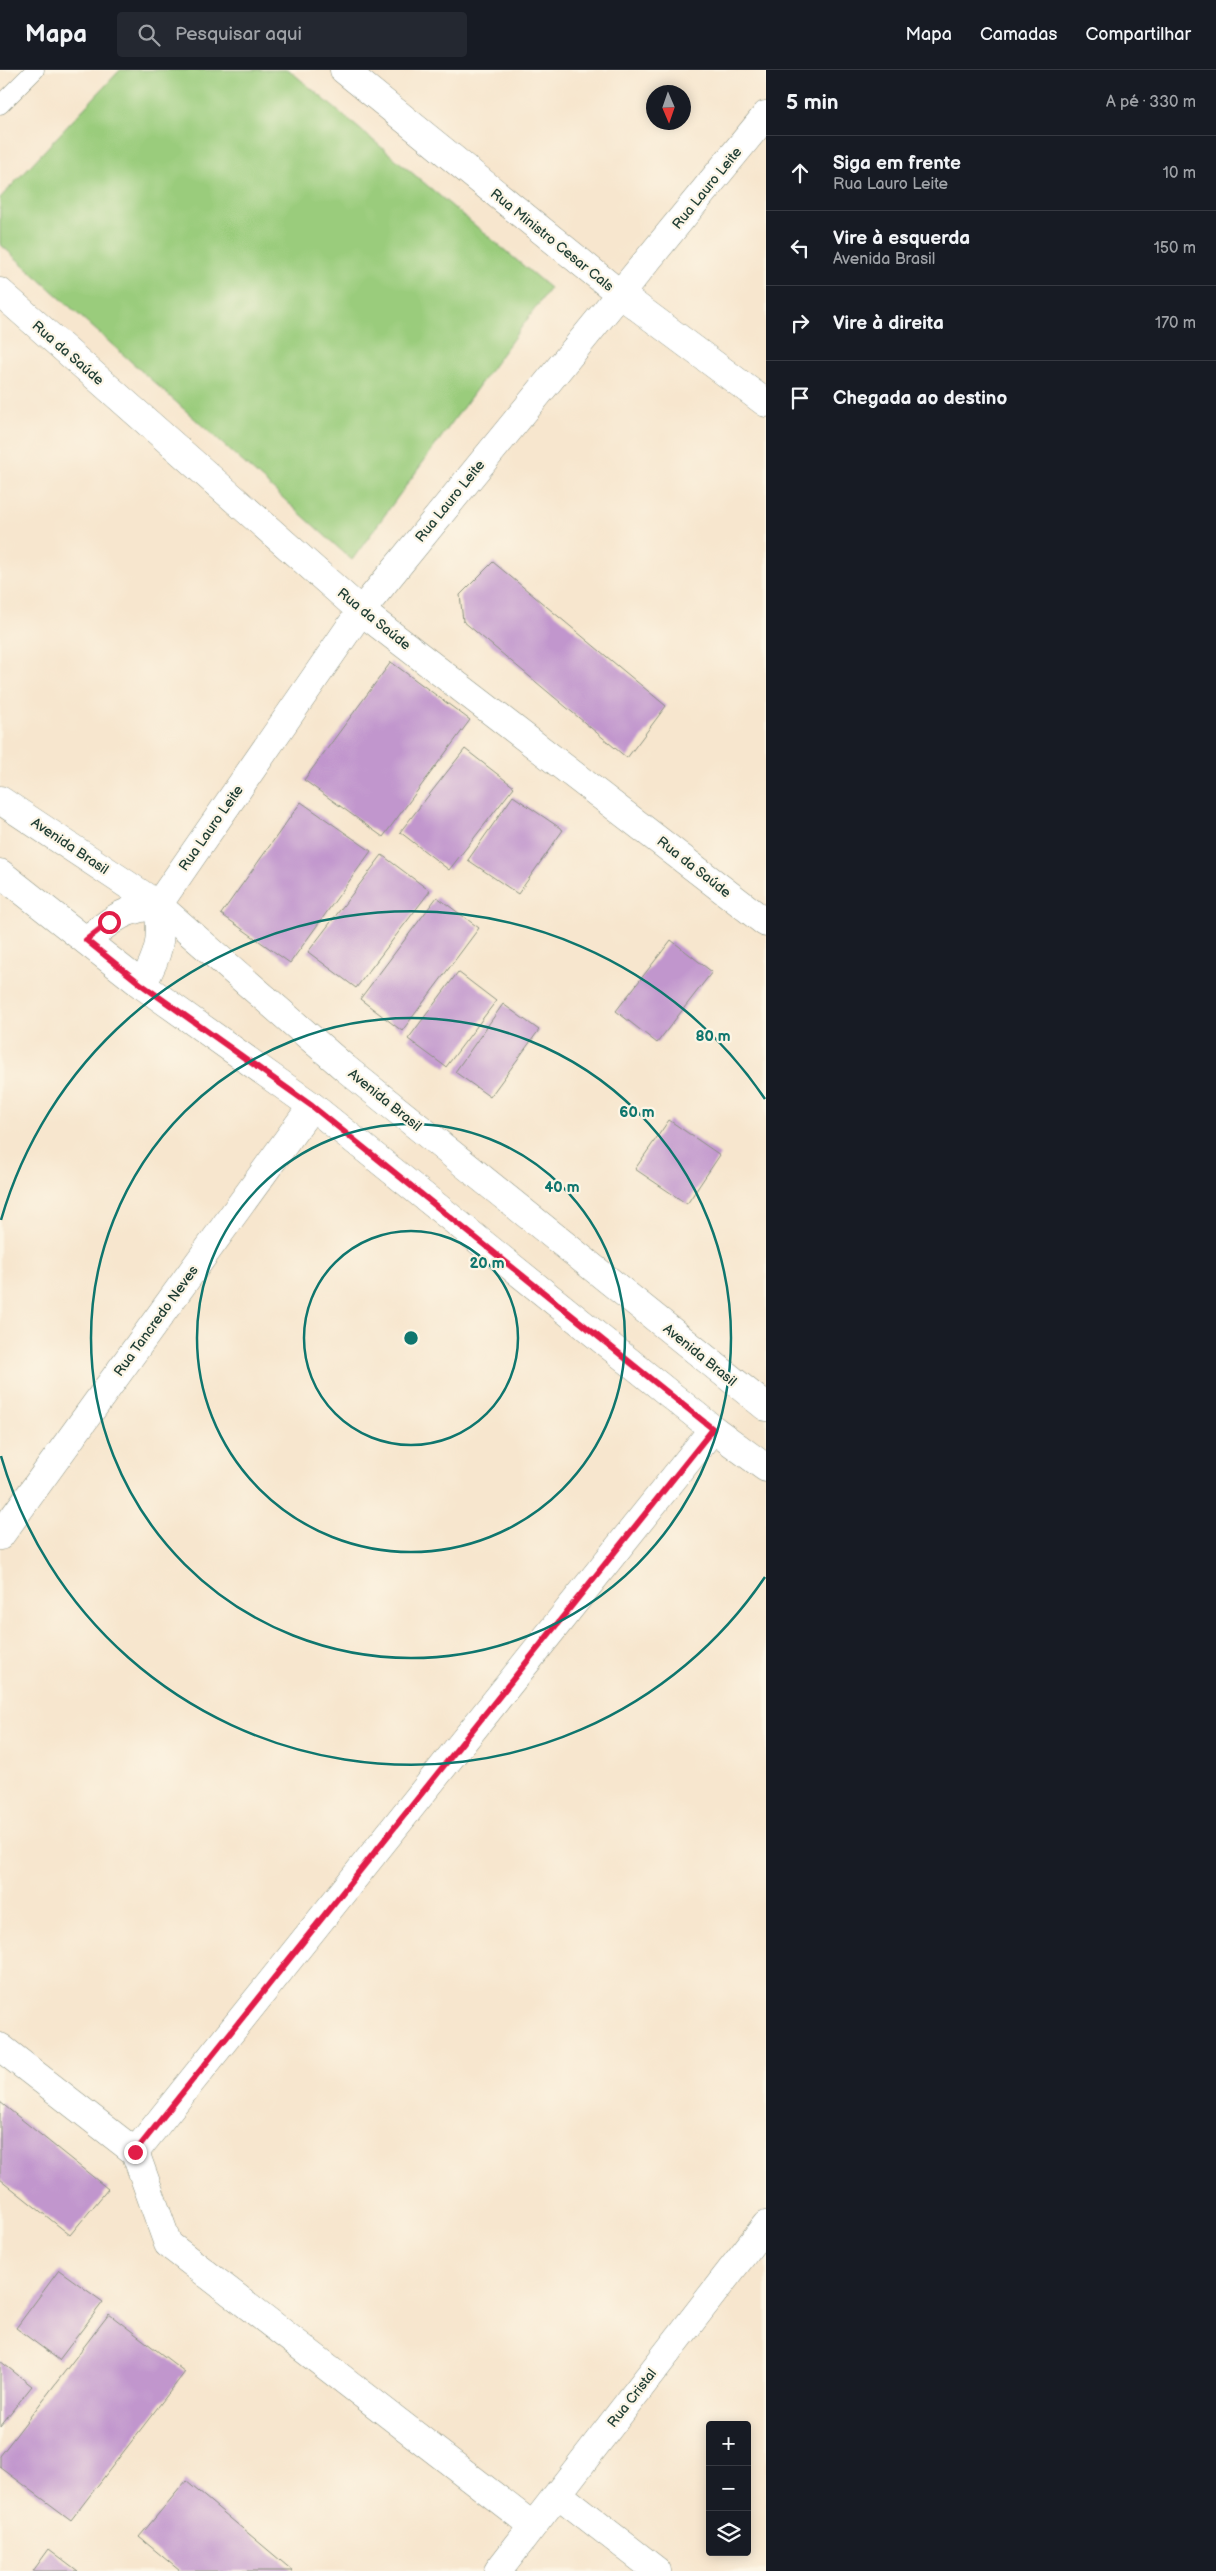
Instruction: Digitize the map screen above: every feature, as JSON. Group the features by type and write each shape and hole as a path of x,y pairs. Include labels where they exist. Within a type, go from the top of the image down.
{"street":[{"name":"Rua Ministro Cesar Cals","path":"344,70 620,294 766,403"},
{"name":"Rua Lauro Leite","path":"158,905 361,611 766,116"},
{"name":"Rua da Saúde","path":"0,292 361,611 766,923"},
{"name":"Avenida Brasil","path":"0,800 158,905 345,1068 766,1407"},
{"path":"0,873 142,985 312,1106 713,1429 766,1468"},
{"path":"86,940 109,922 133,908 158,905 161,928 159,950 142,985"},
{"name":"Rua Tancredo Neves","path":"0,1536 312,1106"},
{"path":"135,2152 713,1429"},
{"path":"0,2047 135,2152 168,2244 533,2526"},
{"name":"Rua Cristal","path":"498,2571 766,2225"},
{"path":"558,2494 657,2571"}],"lane":[{"path":"0,105 35,70"}],"green space":[{"path":"120,70 289,70 550,288 352,560 0,244 0,198"}],"building":[{"path":"493,562 666,706 627,758 463,621 460,595"},
{"path":"391,662 470,720 383,837 304,780"},
{"path":"465,749 514,787 449,870 400,832"},
{"path":"513,796 563,830 518,894 468,860"},
{"path":"301,802 371,851 290,963 221,914"},
{"path":"382,855 430,891 356,988 308,952"},
{"path":"437,897 479,928 402,1031 360,999"},
{"path":"671,940 712,972 657,1043 616,1011"},
{"path":"458,972 496,1001 446,1067 408,1039"},
{"path":"503,1004 539,1030 490,1097 455,1072"},
{"path":"669,1120 720,1155 687,1204 635,1169"},
{"path":"0,2102 108,2189 70,2235 0,2179"},
{"path":"59,2270 103,2302 59,2360 16,2328"},
{"path":"109,2314 185,2372 71,2520 0,2467 0,2456"},
{"path":"0,2361 32,2386 0,2426"},
{"path":"186,2481 293,2571 180,2571 139,2537"},
{"path":"49,2549 78,2571 33,2571"}],"route":[{"path":"109,922 86,940 142,985 312,1106 713,1429 135,2152"}]}
